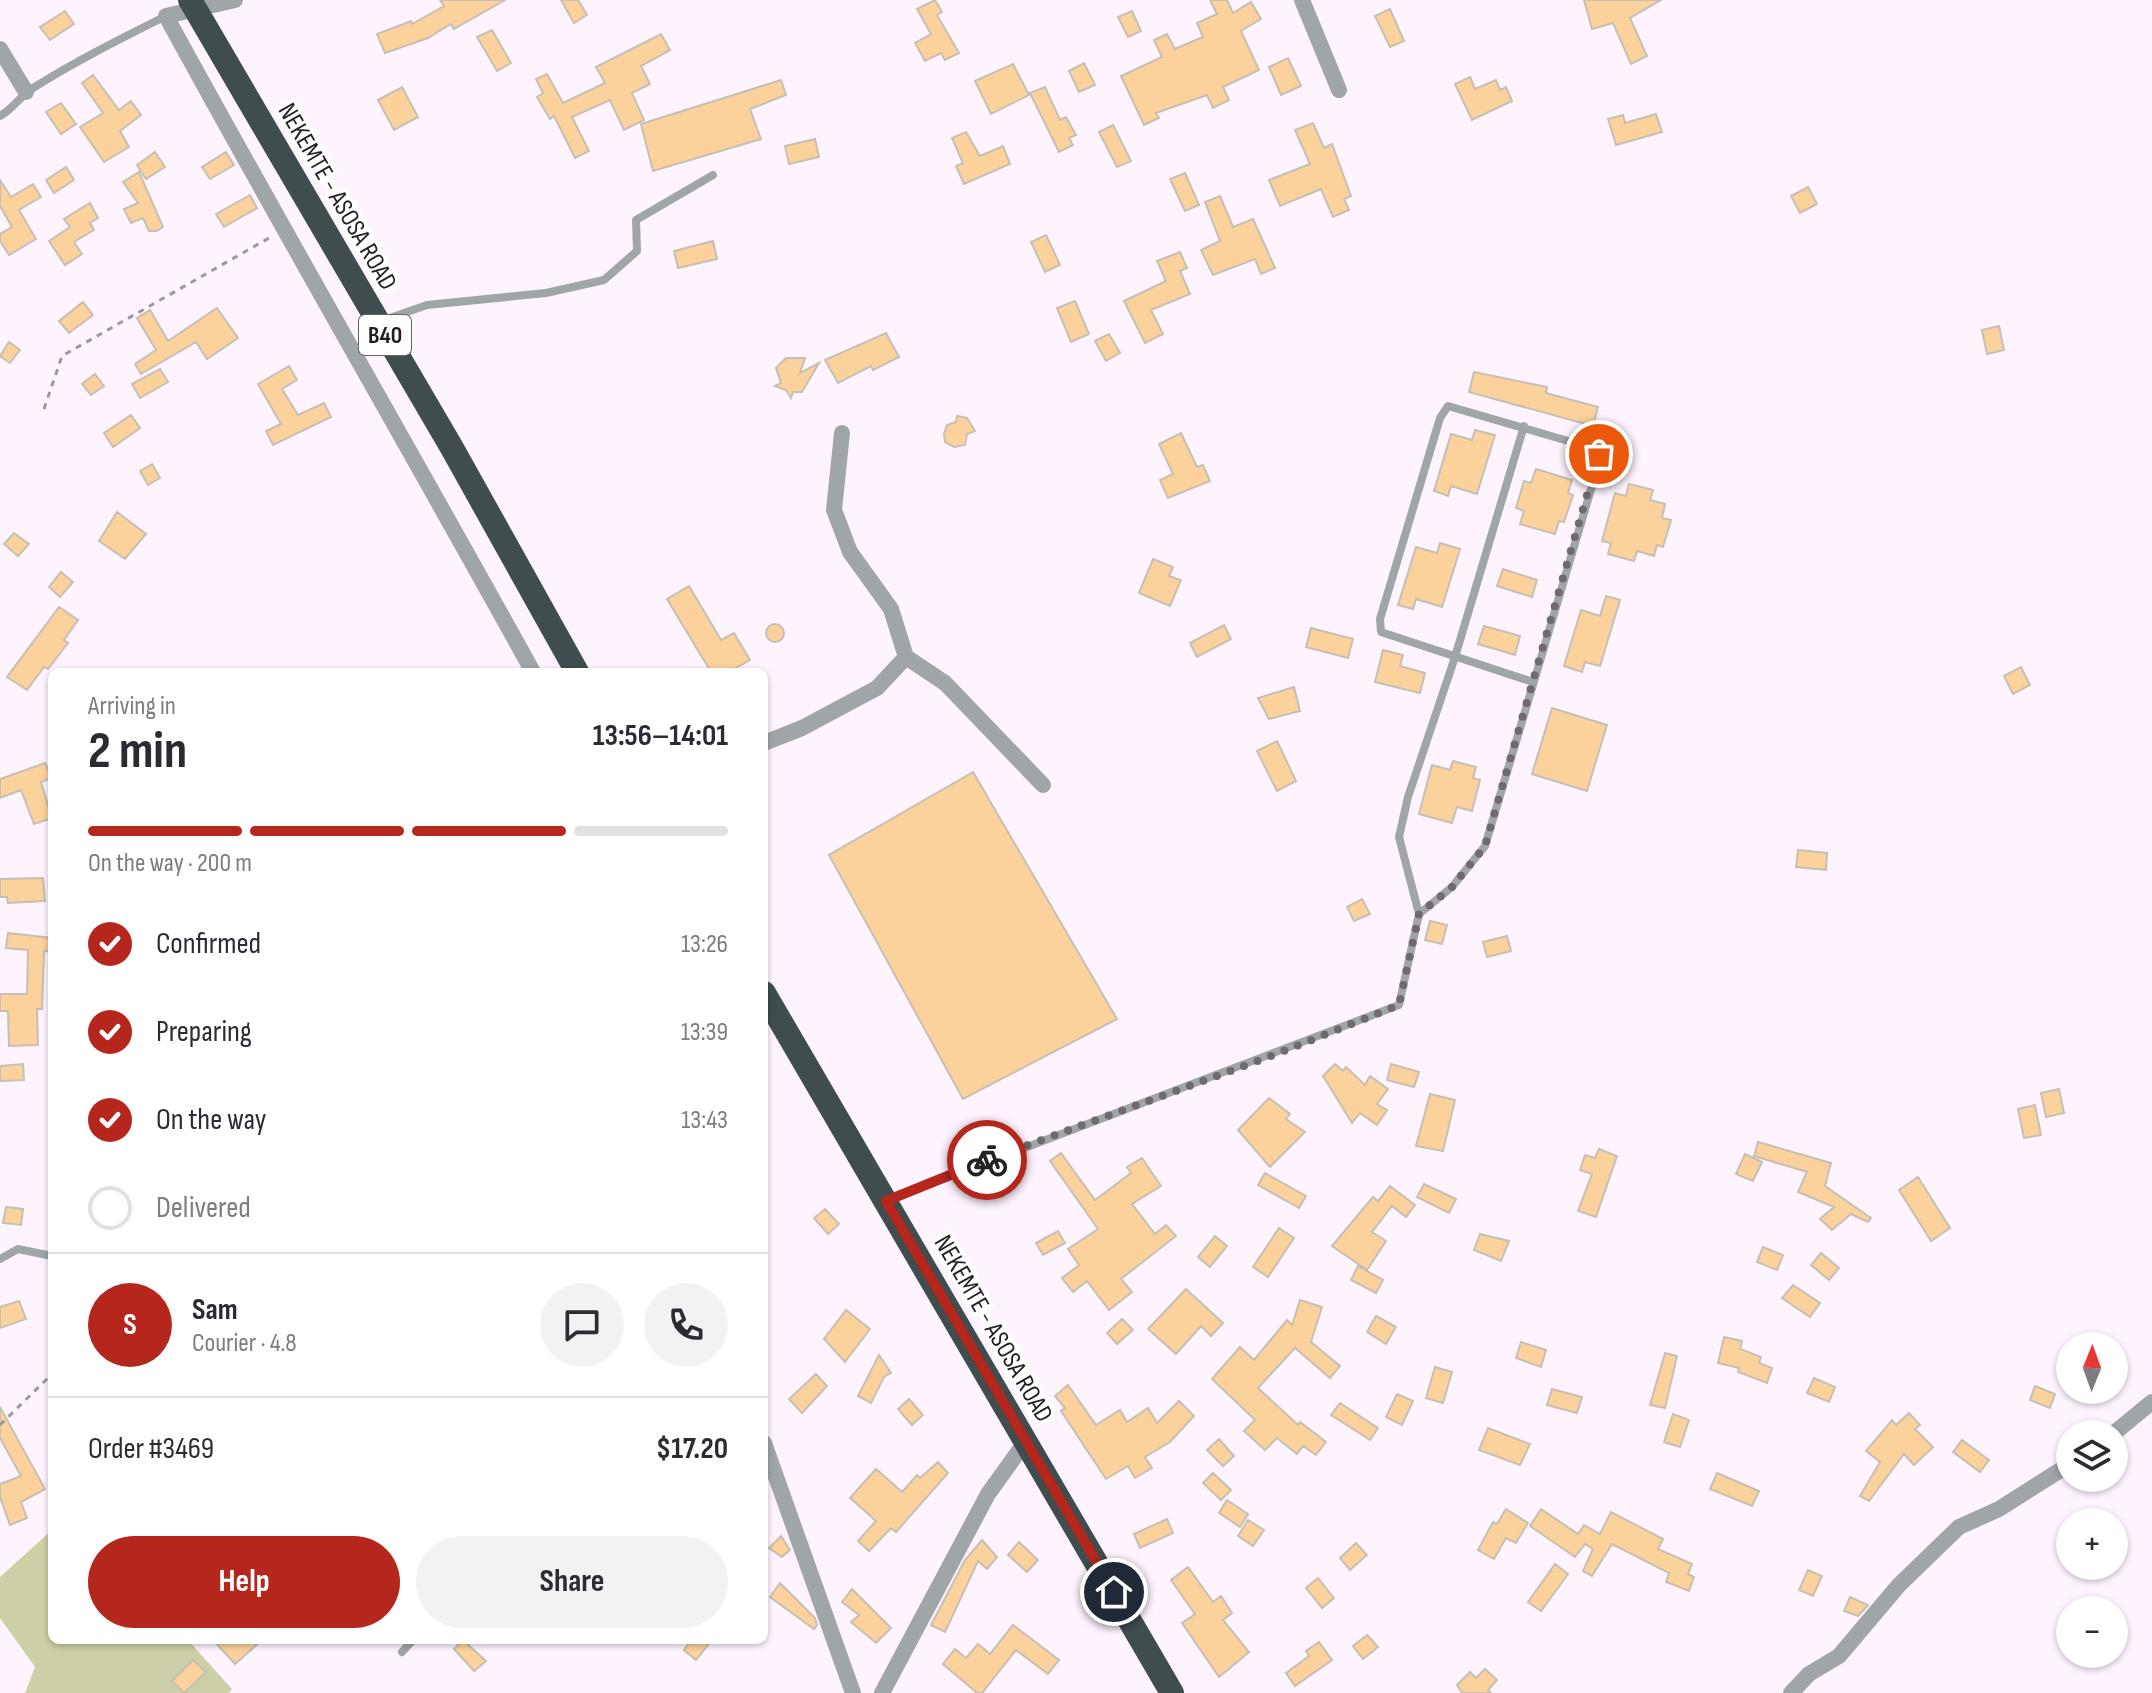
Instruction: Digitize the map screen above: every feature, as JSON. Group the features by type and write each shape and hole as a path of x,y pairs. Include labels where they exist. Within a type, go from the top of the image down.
{"highway":[{"name":"NEKEMTE - ASOSA ROAD","path":"193,5 575,668"},
{"name":"NEKEMTE - ASOSA ROAD","path":"768,1000 1172,1693"}],"street":[{"path":"235,0 193,5 166,16 531,668"},
{"path":"1302,0 1339,90"},
{"path":"0,49 26,92"},
{"path":"842,433 834,510 850,552 891,609 906,657 945,683 1043,785"},
{"path":"768,741 802,728 877,688 906,657"},
{"path":"2128,1422 2152,1402"},
{"path":"882,1693 988,1494 1026,1441"},
{"path":"768,1454 853,1693"},
{"path":"1791,1693 1809,1674 1839,1656 1899,1585 1959,1527 1999,1509 2056,1473"}],"lane":[{"path":"0,116 14,108 26,92 78,59 166,16"},
{"path":"378,322 427,305 546,293 604,280 637,251 636,220 713,175"},
{"path":"1419,914 1452,887 1485,846 1533,682 1599,454 1592,448 1524,426 1448,406 1440,418 1380,619 1381,632 1533,682"},
{"path":"886,1201 1399,1005 1419,914 1399,837 1408,797 1455,657 1524,426"},
{"path":"0,1259 18,1249 48,1255"},
{"path":"402,1652 409,1644"}],"path":[{"path":"44,409 62,356 283,230"},
{"path":"0,1425 48,1378"}],"green space":[{"path":"48,1534 48,1644 192,1644 232,1689 229,1693 25,1693 35,1667 0,1618 0,1577"}],"building":[{"path":"440,0 505,0 454,29 451,24 428,38 385,53 377,34 411,21 412,24 444,6"},
{"path":"561,0 578,0 587,15 574,23"},
{"path":"935,0 942,12 937,15 959,53 945,60 941,53 925,61 915,43 931,34 917,9"},
{"path":"1210,0 1227,0 1233,13 1251,2 1261,19 1241,31 1259,70 1223,87 1229,100 1213,108 1207,95 1156,113 1159,118 1144,125 1121,76 1162,57 1154,40 1167,34 1175,49 1203,37 1197,23 1217,14"},
{"path":"1584,0 1661,0 1630,18 1647,56 1631,64 1613,23 1592,29"},
{"path":"1390,9 1404,41 1390,47 1375,16"},
{"path":"65,11 74,24 50,40 40,27"},
{"path":"1132,11 1141,31 1128,37 1118,17"},
{"path":"492,30 511,63 497,71 477,37"},
{"path":"661,34 670,50 641,66 650,84 632,93 644,120 624,130 610,100 572,117 589,151 575,158 554,116 550,119 537,97 543,93 536,79 547,74 563,103 605,83 596,67"},
{"path":"1288,58 1301,86 1281,95 1269,67"},
{"path":"1084,63 1095,85 1079,92 1069,71"},
{"path":"1013,64 1029,95 991,114 975,81"},
{"path":"93,75 119,110 131,101 141,115 120,131 129,147 104,162 80,127 103,113 82,83"},
{"path":"1470,77 1475,89 1496,80 1500,90 1506,87 1512,101 1472,120 1455,84"},
{"path":"781,80 786,95 750,109 761,139 653,171 641,124"},
{"path":"402,87 418,117 394,130 378,100"},
{"path":"1045,87 1060,120 1066,117 1076,135 1069,138 1073,145 1059,152 1030,93"},
{"path":"61,103 76,124 61,134 46,112"},
{"path":"1656,114 1662,132 1616,145 1608,119 1623,115 1625,123"},
{"path":"1313,123 1324,148 1332,144 1351,196 1344,199 1349,210 1333,217 1321,189 1280,206 1269,180 1310,164 1295,130"},
{"path":"1113,125 1131,161 1117,167 1099,132"},
{"path":"966,132 980,156 1003,146 1010,164 964,184 956,166 963,163 952,138"},
{"path":"815,139 819,157 789,164 785,146"},
{"path":"155,152 165,167 146,179 137,165"},
{"path":"226,152 234,165 210,179 202,167"},
{"path":"66,167 74,180 54,193 46,180"},
{"path":"139,172 163,227 157,231 149,231 143,218 131,223 124,209 138,203 123,182"},
{"path":"1185,173 1199,205 1185,211 1170,179"},
{"path":"0,180 11,197 33,184 41,197 19,210 36,239 9,255 0,241 0,234 12,227 0,206"},
{"path":"1808,187 1817,204 1800,213 1791,196"},
{"path":"250,195 257,208 224,227 216,214"},
{"path":"1220,196 1233,227 1253,219 1275,268 1261,274 1255,259 1213,275 1201,250 1220,241 1205,202"},
{"path":"90,203 98,218 90,223 94,230 74,242 82,254 65,265 49,241 70,227 64,219"},
{"path":"1046,235 1060,265 1045,272 1031,242"},
{"path":"713,241 717,259 678,268 674,251"},
{"path":"1180,252 1187,268 1180,271 1190,294 1151,310 1163,334 1145,343 1124,301 1166,281 1157,261"},
{"path":"1075,301 1089,334 1071,342 1057,308"},
{"path":"83,302 93,315 69,333 59,321"},
{"path":"217,308 238,338 207,359 196,342 141,374 135,364 156,350 137,318 150,310 168,341"},
{"path":"1999,326 2004,350 1987,354 1982,330"},
{"path":"886,333 899,357 873,370 871,366 838,383 825,360"},
{"path":"1109,334 1120,353 1106,361 1095,341"},
{"path":"9,342 20,350 10,363 0,356"},
{"path":"786,358 805,358 800,373 819,363 802,392 793,392 791,398 786,390 775,386 781,383 776,368"},
{"path":"289,366 297,380 282,389 298,415 324,403 331,417 273,445 266,431 281,424 258,384"},
{"path":"160,369 168,382 140,398 132,384"},
{"path":"1474,372 1547,387 1546,393 1598,407 1593,426 1469,392"},
{"path":"95,374 104,386 91,395 82,384"},
{"path":"131,415 140,428 113,447 104,433"},
{"path":"957,416 967,418 975,431 967,434 965,445 954,447 945,442 944,434 947,425 956,422"},
{"path":"1475,430 1495,435 1477,494 1451,486 1448,496 1434,491 1451,434 1472,440"},
{"path":"1181,433 1197,467 1203,465 1210,481 1168,498 1160,480 1173,474 1159,444"},
{"path":"152,464 160,478 148,485 140,471"},
{"path":"1536,469 1572,480 1568,493 1573,495 1564,522 1559,521 1555,534 1520,524 1524,511 1516,508 1524,481 1531,483"},
{"path":"1629,484 1653,490 1650,500 1665,504 1662,518 1671,520 1663,547 1657,545 1654,556 1637,551 1634,561 1608,554 1611,543 1602,541 1615,493 1626,496"},
{"path":"117,512 146,534 125,559 99,541"},
{"path":"14,533 29,544 18,556 4,544"},
{"path":"1440,543 1460,549 1442,607 1416,599 1413,609 1398,605 1416,547 1437,553"},
{"path":"1153,559 1173,567 1169,576 1181,580 1170,606 1139,593"},
{"path":"1503,569 1537,580 1532,597 1497,586"},
{"path":"61,572 73,582 60,597 49,587"},
{"path":"689,586 721,640 734,633 750,660 736,668 709,668 667,599"},
{"path":"1606,596 1620,600 1600,666 1585,662 1582,672 1564,666 1581,610 1600,616"},
{"path":"59,607 78,620 64,640 68,643 27,690 7,677"},
{"path":"771,624 779,624 784,633 782,640 771,642 766,637 766,629"},
{"path":"1224,625 1231,639 1197,657 1190,643"},
{"path":"1484,626 1520,636 1515,655 1478,644"},
{"path":"1311,628 1353,639 1348,658 1306,647"},
{"path":"1383,650 1403,655 1400,666 1425,673 1420,693 1375,682"},
{"path":"2021,667 2030,685 2013,694 2004,676"},
{"path":"1294,687 1300,711 1269,719 1258,698"},
{"path":"1552,708 1607,725 1587,791 1532,774"},
{"path":"1277,741 1296,781 1277,791 1257,751"},
{"path":"1453,761 1476,767 1473,778 1480,780 1472,811 1457,807 1452,823 1419,814 1432,765 1450,770"},
{"path":"45,763 48,779 41,782 48,805 48,819 34,824 21,790 0,798 0,779"},
{"path":"973,772 1117,1019 963,1099 829,855"},
{"path":"1798,850 1827,853 1826,870 1796,867"},
{"path":"43,878 45,901 8,903 7,897 0,897 0,879"},
{"path":"1362,899 1370,914 1354,921 1347,907"},
{"path":"1430,921 1447,925 1442,944 1425,940"},
{"path":"8,933 48,938 48,952 44,951 42,1009 37,1009 38,1045 9,1046 8,1011 0,1011 0,994 27,994 28,950 6,948"},
{"path":"1507,936 1511,951 1487,957 1483,942"},
{"path":"23,1064 24,1080 0,1081 0,1066"},
{"path":"1335,1064 1343,1071 1346,1067 1365,1085 1370,1076 1388,1089 1377,1104 1387,1110 1377,1125 1360,1113 1352,1123 1323,1076"},
{"path":"1391,1064 1419,1072 1414,1087 1387,1080"},
{"path":"2059,1089 2064,1113 2046,1117 2041,1093"},
{"path":"1430,1094 1455,1100 1443,1151 1416,1146"},
{"path":"1269,1098 1290,1114 1286,1119 1305,1132 1270,1167 1238,1130"},
{"path":"2035,1105 2041,1135 2024,1138 2018,1109"},
{"path":"1758,1142 1831,1163 1825,1186 1871,1218 1868,1222 1851,1214 1832,1230 1820,1219 1834,1207 1798,1192 1807,1172 1754,1156"},
{"path":"1599,1149 1617,1156 1596,1217 1578,1211 1592,1174 1580,1170 1585,1155 1595,1158"},
{"path":"1061,1153 1095,1200 1131,1173 1127,1167 1142,1158 1161,1186 1132,1204 1155,1234 1166,1225 1176,1236 1121,1279 1132,1292 1109,1310 1087,1281 1073,1292 1062,1278 1079,1265 1068,1249 1098,1229 1050,1161"},
{"path":"1745,1154 1762,1162 1753,1181 1736,1174"},
{"path":"1265,1173 1306,1196 1299,1208 1258,1185"},
{"path":"1918,1177 1950,1228 1931,1241 1899,1190"},
{"path":"1424,1184 1456,1199 1449,1213 1417,1197"},
{"path":"1390,1186 1415,1205 1406,1217 1392,1206 1372,1232 1386,1241 1367,1270 1332,1246 1373,1197 1378,1201"},
{"path":"6,1207 23,1209 21,1225 3,1223"},
{"path":"825,1209 839,1224 828,1234 814,1218"},
{"path":"1279,1228 1294,1238 1268,1277 1253,1267"},
{"path":"1058,1231 1065,1243 1043,1255 1036,1243"},
{"path":"1480,1234 1509,1241 1501,1261 1474,1250"},
{"path":"1215,1236 1227,1246 1210,1267 1198,1257"},
{"path":"1763,1247 1783,1255 1777,1270 1757,1262"},
{"path":"1821,1253 1839,1268 1829,1280 1811,1265"},
{"path":"1358,1266 1383,1280 1376,1293 1351,1280"},
{"path":"1793,1285 1820,1303 1810,1317 1782,1298"},
{"path":"1186,1289 1223,1323 1211,1336 1201,1326 1176,1354 1148,1329"},
{"path":"1300,1300 1322,1307 1311,1342 1340,1366 1330,1378 1295,1348 1258,1388 1298,1425 1300,1422 1326,1442 1316,1455 1303,1446 1297,1454 1277,1438 1265,1450 1244,1431 1255,1420 1212,1379 1240,1347 1254,1360 1287,1320 1292,1325"},
{"path":"19,1301 26,1319 0,1328 0,1307"},
{"path":"846,1310 870,1329 845,1362 824,1339"},
{"path":"1376,1316 1396,1327 1386,1344 1367,1332"},
{"path":"1122,1319 1133,1330 1117,1344 1107,1333"},
{"path":"1724,1337 1742,1341 1740,1349 1761,1357 1759,1363 1772,1368 1767,1383 1738,1372 1739,1368 1718,1363"},
{"path":"1521,1342 1546,1350 1541,1367 1516,1358"},
{"path":"1665,1353 1677,1356 1665,1408 1650,1405"},
{"path":"879,1355 891,1373 884,1377 871,1403 858,1396"},
{"path":"1435,1367 1452,1372 1443,1403 1426,1398"},
{"path":"816,1374 827,1386 802,1413 789,1399"},
{"path":"1814,1378 1835,1387 1829,1402 1807,1393"},
{"path":"1068,1385 1096,1425 1120,1410 1127,1422 1148,1408 1157,1423 1179,1401 1194,1416 1170,1442 1145,1457 1152,1468 1135,1478 1128,1466 1106,1479 1061,1411 1065,1408 1055,1396"},
{"path":"2035,1386 2055,1394 2050,1408 2030,1400"},
{"path":"1552,1389 1582,1397 1577,1413 1547,1405"},
{"path":"1397,1394 1413,1401 1402,1425 1386,1417"},
{"path":"909,1399 923,1415 912,1425 898,1409"},
{"path":"1340,1403 1378,1428 1370,1440 1331,1415"},
{"path":"0,1407 45,1489 21,1502 27,1518 10,1525 0,1497 0,1484 21,1476 0,1438"},
{"path":"1909,1413 1920,1425 1915,1429 1933,1447 1914,1465 1904,1454 1869,1501 1860,1496 1880,1462 1866,1451 1892,1420 1896,1425"},
{"path":"1673,1414 1689,1420 1680,1447 1664,1442"},
{"path":"1488,1428 1530,1444 1520,1465 1479,1450"},
{"path":"1219,1439 1234,1456 1223,1466 1207,1450"},
{"path":"1962,1440 1989,1460 1980,1472 1953,1452"},
{"path":"938,1462 948,1473 896,1532 891,1528 869,1551 858,1541 876,1521 850,1498 876,1469 902,1492 917,1475 920,1478"},
{"path":"1213,1473 1231,1490 1221,1500 1203,1483"},
{"path":"1717,1473 1759,1491 1752,1506 1710,1489"},
{"path":"1227,1500 1248,1514 1240,1527 1219,1513"},
{"path":"1506,1509 1528,1523 1516,1543 1506,1538 1494,1559 1478,1550 1493,1522 1497,1524"},
{"path":"1541,1509 1578,1534 1584,1525 1600,1534 1611,1512 1663,1539 1658,1549 1692,1564 1688,1574 1694,1577 1689,1591 1666,1582 1669,1573 1612,1544 1592,1576 1583,1571 1593,1549 1585,1544 1575,1557 1530,1526"},
{"path":"1167,1519 1173,1533 1140,1548 1134,1534"},
{"path":"1248,1520 1264,1530 1253,1546 1238,1536"},
{"path":"781,1536 790,1550 782,1557 769,1548"},
{"path":"982,1540 997,1557 987,1569 978,1561 945,1632 931,1625 965,1560"},
{"path":"1019,1542 1038,1560 1027,1572 1008,1555"},
{"path":"1356,1543 1367,1555 1350,1570 1340,1558"},
{"path":"1555,1564 1568,1574 1541,1611 1528,1602"},
{"path":"1188,1567 1213,1602 1221,1596 1232,1613 1223,1620 1249,1652 1219,1677 1182,1623 1195,1614 1171,1580"},
{"path":"1808,1570 1822,1576 1813,1596 1799,1590"},
{"path":"1318,1578 1334,1598 1322,1608 1306,1588"},
{"path":"780,1583 815,1618 817,1625 814,1629 770,1597"},
{"path":"852,1589 891,1628 876,1643 851,1622 859,1615 842,1602"},
{"path":"1850,1597 1868,1605 1858,1616 1844,1611"},
{"path":"1013,1625 1059,1660 1048,1674 1016,1650 982,1693 977,1693 943,1664 955,1649 966,1658 978,1644 990,1654"},
{"path":"1367,1635 1378,1647 1363,1659 1353,1646"},
{"path":"1319,1642 1332,1660 1295,1686 1286,1673 1309,1656 1306,1651"},
{"path":"217,1644 258,1644 235,1664"},
{"path":"459,1644 467,1644 486,1661 474,1671 454,1649"},
{"path":"688,1644 709,1644 696,1660 684,1650"},
{"path":"193,1660 206,1672 184,1693 172,1681"},
{"path":"1485,1669 1497,1680 1488,1690 1491,1693 1462,1693 1457,1685 1470,1672 1476,1678"}],"way so far":[{"path":"987,1160 1274,1055 1399,1005 1419,914 1452,887 1485,846 1599,454"}],"route":[{"path":"987,1160 886,1201 1114,1592"}]}
